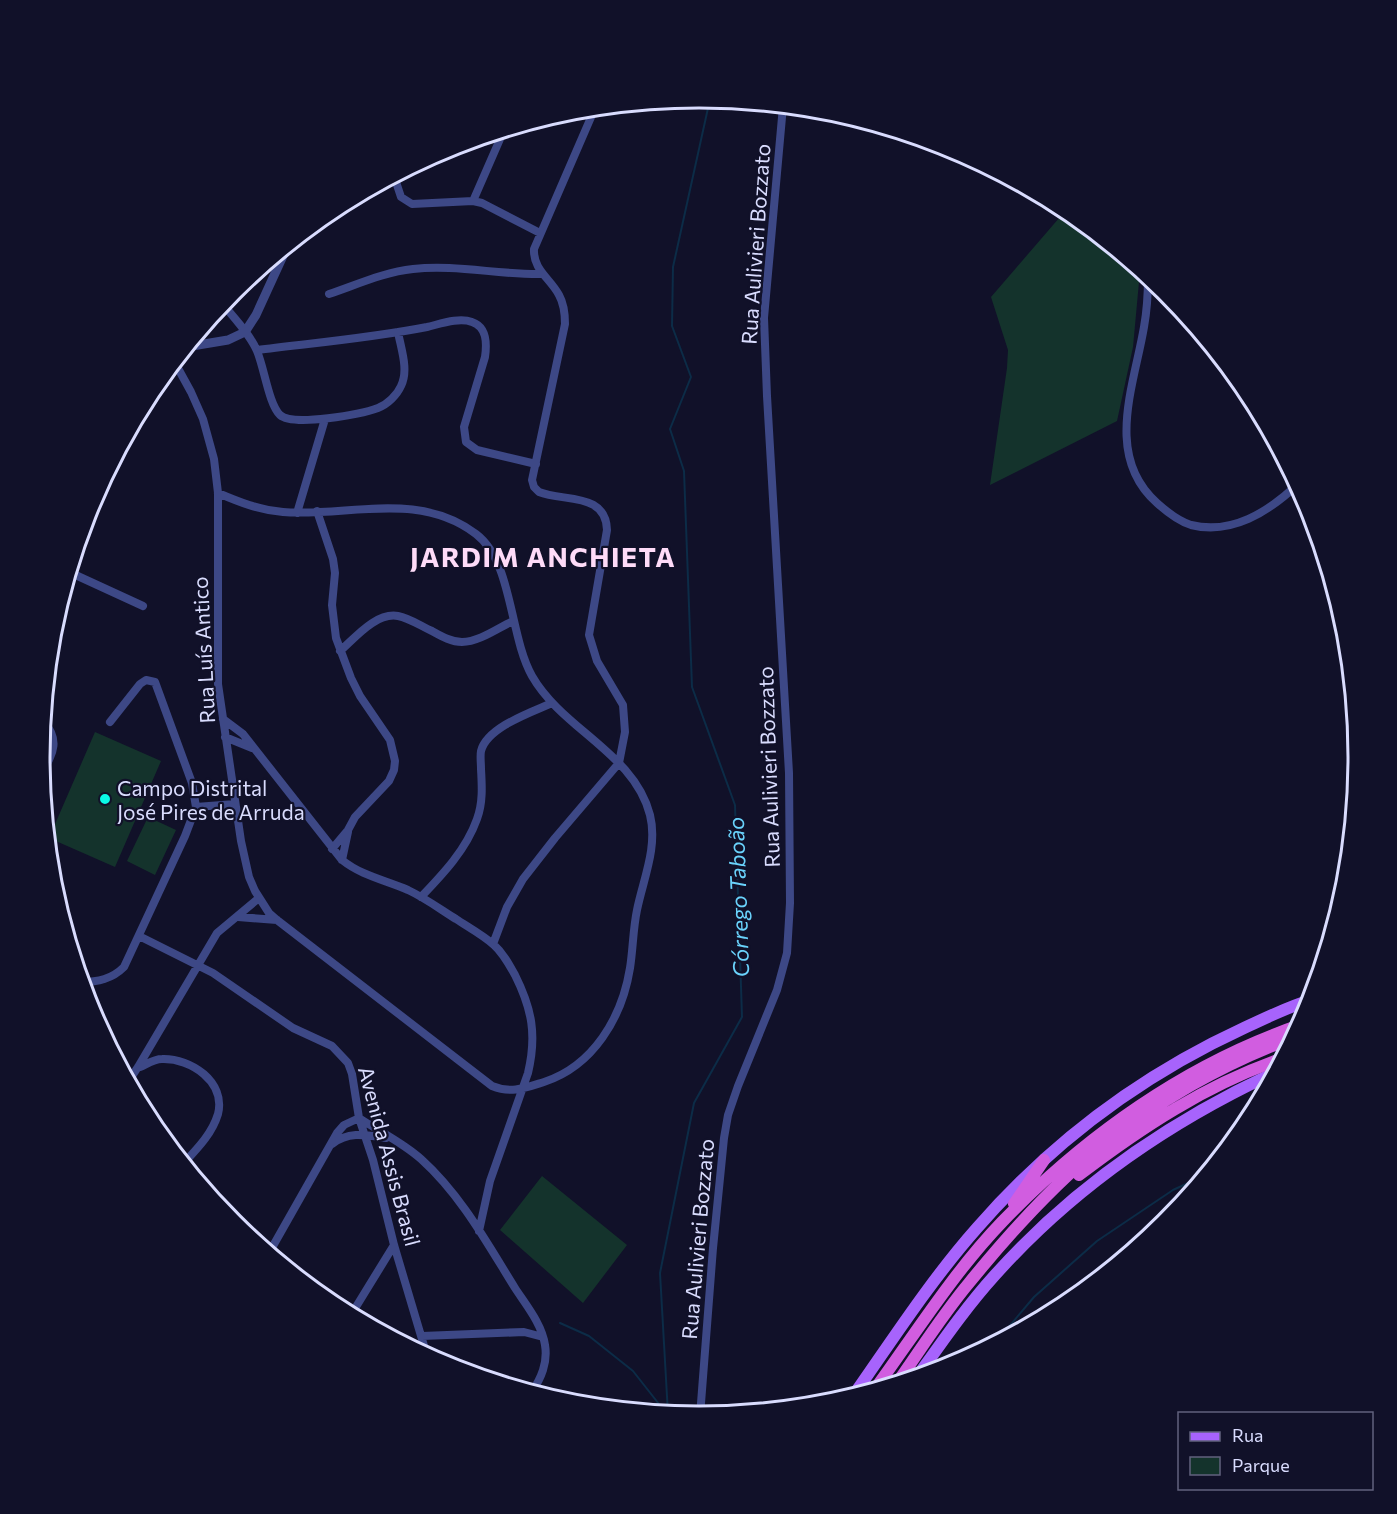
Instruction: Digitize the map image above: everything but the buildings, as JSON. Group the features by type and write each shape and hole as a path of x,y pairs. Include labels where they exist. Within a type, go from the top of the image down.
{"highway":[{"path":"1002,1222 1089,1143 1144,1102 1202,1068 1287,1031"},
{"path":"904,1373 968,1284 1035,1208 1098,1149 1153,1110 1204,1079 1281,1043"},
{"path":"1035,1208 1124,1141 1186,1101 1235,1076 1271,1063"},
{"path":"882,1379 937,1302 1002,1222 1044,1160"}],"main road":[{"path":"861,1385 977,1227 1044,1160 1097,1115 1170,1065 1228,1035 1298,1005"},
{"path":"926,1365 970,1304 995,1275 1072,1200 1167,1130 1216,1101 1264,1077"}],"street":[{"name":"Rua Aulivieri Bozzato","path":"701,1406 713,1248 728,1115 777,990 787,953 790,903 789,773 764,318 782,114"},
{"path":"493,944 507,907 523,879 619,764 625,732 623,705 597,661 589,635 607,521 604,513 597,506 539,492 532,480 565,324 565,314 559,295 542,274 534,257 540,232 591,117"},
{"path":"472,201 500,139"},
{"path":"396,183 401,196 412,204 472,201 492,207 540,232"},
{"path":"198,345 228,340 245,332 256,315 281,261"},
{"path":"329,294 379,277 413,269 542,274"},
{"path":"1148,290 1144,327 1130,389 1126,420 1126,446 1134,473 1147,495 1165,511 1184,523 1220,528 1241,523 1260,514 1290,491"},
{"path":"228,311 257,350 273,403 279,414 292,421 325,419 378,408 394,397 405,377 398,332"},
{"path":"257,350 398,332 464,320 471,321 484,332 487,346 464,427 466,442 477,450 536,464"},
{"name":"Rua Luís Antico","path":"179,369 192,392 214,459 218,493 217,661 225,737 249,877 259,898 277,920 492,1086 502,1090 521,1089"},
{"path":"297,513 325,419"},
{"path":"218,493 268,511 297,513 380,507 409,508 459,523 485,541 498,563 521,650 532,677 572,724 619,764 636,782 650,816 652,830 649,862 634,924 626,986 609,1029 587,1057 568,1072 521,1089"},
{"path":"317,511 334,566 333,620 340,651 360,696 390,740 395,761 389,781 355,817 348,830 332,849"},
{"path":"76,575 143,606"},
{"path":"340,651 378,620 387,616 398,616 450,640 463,642 476,639 513,621"},
{"path":"90,982 116,975 124,967 185,836 196,807 192,783 155,682 146,680 140,684 110,722"},
{"path":"421,897 464,846 477,819 481,804 481,752 487,741 508,723 552,703"},
{"path":"223,719 243,734 342,860 361,873 421,897 493,944 502,953 519,983 527,1000 533,1026 532,1056 490,1181 479,1231"},
{"path":"50,758 55,742 51,731"},
{"path":"225,737 256,750"},
{"path":"196,807 235,804"},
{"path":"342,860 348,830"},
{"path":"133,1075 217,933 259,898"},
{"path":"237,917 277,920"},
{"name":"Avenida Assis Brasil","path":"139,936 198,963 293,1028 322,1041 341,1054 348,1063 359,1118 425,1345"},
{"path":"138,1067 161,1059 185,1063 195,1067 213,1085 219,1098 218,1112 204,1142 189,1158"},
{"path":"273,1246 339,1129 359,1118 420,1158 457,1198 479,1231 543,1337 546,1357 536,1385"},
{"path":"329,1147 342,1137 365,1135 392,1138"},
{"path":"356,1308 394,1245"},
{"path":"524,1332 531,1314"},
{"path":"422,1336 524,1332 543,1337"}],"green space":[{"path":"1060,217 1094,242 1139,281 1133,347 1117,421 990,485 1008,350 991,297"},
{"name":"Campo Distrital José Pires de Arruda","path":"95,732 161,761 115,867 55,841 54,827"},
{"path":"148,817 176,830 155,875 127,861"},
{"path":"542,1176 627,1245 583,1303 500,1230"}],"waterway":[{"name":"Córrego Taboão","path":"668,1405 660,1273 694,1103 742,1017 735,805 692,687 684,471 670,429 691,377 672,326 673,267 708,108"},
{"path":"1009,1327 1034,1297 1097,1241 1173,1190 1187,1183"},
{"path":"560,1323 589,1336 633,1371 660,1405"}],"place":[{"name":"Campo Distrital José Pires de Arruda","path":"105,799"}],"district":[{"name":"JARDIM ANCHIETA","path":"543,556"}]}
